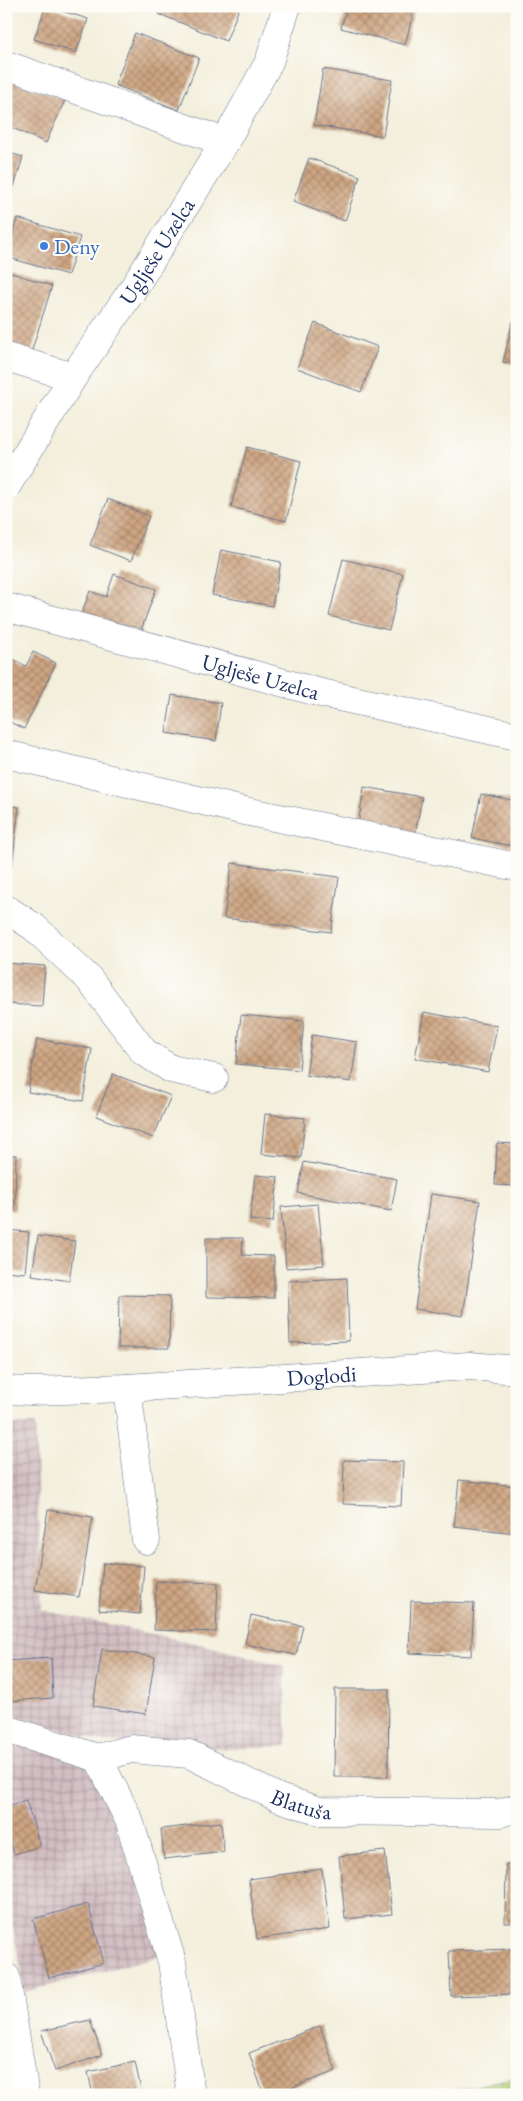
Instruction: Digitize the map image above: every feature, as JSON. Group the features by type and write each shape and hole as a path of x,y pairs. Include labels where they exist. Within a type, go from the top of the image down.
{"street":[{"name":"Uglješe Uzelca","path":"6,486 73,377 131,292 225,142 269,62 287,6"},
{"path":"6,65 225,142"},
{"path":"6,357 73,377"},
{"name":"Uglješe Uzelca","path":"6,607 321,693 517,736"},
{"path":"6,754 240,810 517,866"},
{"path":"6,909 34,927 90,979 144,1052 171,1069 214,1078"},
{"name":"Doglodi","path":"6,1390 31,1392 127,1388 469,1366 517,1370"},
{"path":"127,1388 146,1540"},
{"path":"6,1729 98,1758 129,1820 172,1962 191,2095"},
{"name":"Blatuša","path":"98,1758 131,1749 189,1754 279,1798 320,1811 500,1813 517,1808"},
{"path":"6,1977 26,2095"}],"shaded area":[{"path":"35,1424 42,1610 208,1646 284,1666 287,1746 232,1749 104,1742 6,1714 6,1425"},
{"path":"6,1739 94,1765 164,1955 25,1992 6,1891"}],"green space":[{"path":"517,2077 517,2095 434,2095"}],"building":[{"path":"46,6 88,19 76,53 34,39"},
{"path":"162,6 240,6 226,41 159,14"},
{"path":"347,6 415,6 405,45 341,28"},
{"path":"135,33 199,58 179,110 115,85"},
{"path":"323,69 392,80 383,136 314,125"},
{"path":"6,78 65,100 46,143 6,125"},
{"path":"6,152 23,157 7,209 6,209"},
{"path":"309,158 360,176 345,221 293,202"},
{"path":"17,218 80,237 68,275 6,257"},
{"path":"6,271 52,286 30,356 6,348"},
{"path":"513,321 517,321 517,365 503,362"},
{"path":"315,323 378,347 361,392 297,368"},
{"path":"247,447 301,461 286,521 231,507"},
{"path":"108,499 149,516 131,561 90,545"},
{"path":"221,550 281,562 272,606 212,595"},
{"path":"343,559 403,574 389,630 329,616"},
{"path":"114,574 156,589 139,636 81,615 90,591 106,597"},
{"path":"33,652 56,663 24,729 6,720 6,668 11,658 26,666"},
{"path":"172,695 221,703 216,741 166,733"},
{"path":"364,787 422,797 415,835 358,825"},
{"path":"481,794 517,801 517,847 472,838"},
{"path":"6,805 19,807 12,865 6,865"},
{"path":"232,863 339,877 331,932 224,918"},
{"path":"6,963 45,966 42,1006 6,1004"},
{"path":"424,1012 497,1026 488,1072 415,1058"},
{"path":"241,1015 304,1021 299,1070 236,1064"},
{"path":"312,1035 357,1042 351,1082 306,1075"},
{"path":"37,1039 92,1049 83,1101 28,1092"},
{"path":"113,1074 171,1096 153,1138 96,1116"},
{"path":"265,1114 305,1118 301,1158 261,1154"},
{"path":"497,1143 517,1144 517,1186 495,1185"},
{"path":"6,1155 16,1155 15,1210 6,1210"},
{"path":"304,1162 397,1179 391,1211 298,1193"},
{"path":"255,1175 278,1177 273,1222 250,1220"},
{"path":"431,1194 480,1201 463,1316 415,1309"},
{"path":"318,1204 324,1265 286,1268 281,1207"},
{"path":"6,1230 29,1232 25,1273 6,1271"},
{"path":"38,1236 75,1241 69,1281 32,1275"},
{"path":"206,1238 243,1238 242,1255 274,1256 274,1298 206,1297"},
{"path":"347,1278 349,1341 290,1343 288,1281"},
{"path":"119,1295 170,1296 169,1348 118,1348"},
{"path":"344,1460 403,1462 401,1506 343,1504"},
{"path":"459,1480 517,1486 516,1533 454,1526"},
{"path":"48,1510 93,1517 79,1597 35,1590"},
{"path":"103,1563 144,1566 140,1614 99,1610"},
{"path":"156,1581 218,1583 216,1632 154,1630"},
{"path":"411,1601 474,1603 471,1656 409,1653"},
{"path":"251,1615 303,1626 296,1655 245,1644"},
{"path":"102,1649 155,1657 146,1714 93,1706"},
{"path":"51,1658 53,1698 9,1701 6,1661"},
{"path":"335,1689 389,1689 388,1777 334,1777"},
{"path":"26,1800 40,1846 14,1854 6,1830 6,1807"},
{"path":"221,1822 224,1852 164,1859 161,1829"},
{"path":"385,1851 392,1914 345,1919 339,1856"},
{"path":"506,1864 517,1864 517,1923 505,1923"},
{"path":"322,1869 330,1929 257,1939 249,1879"},
{"path":"88,1904 104,1963 49,1978 33,1919"},
{"path":"513,1949 515,1994 451,1996 449,1951"},
{"path":"90,2020 102,2055 55,2071 41,2031"},
{"path":"320,2026 336,2071 272,2095 264,2095 249,2053"},
{"path":"135,2062 142,2095 93,2095 88,2072"}],"place":[{"name":"Deny","path":"44,246"}]}
